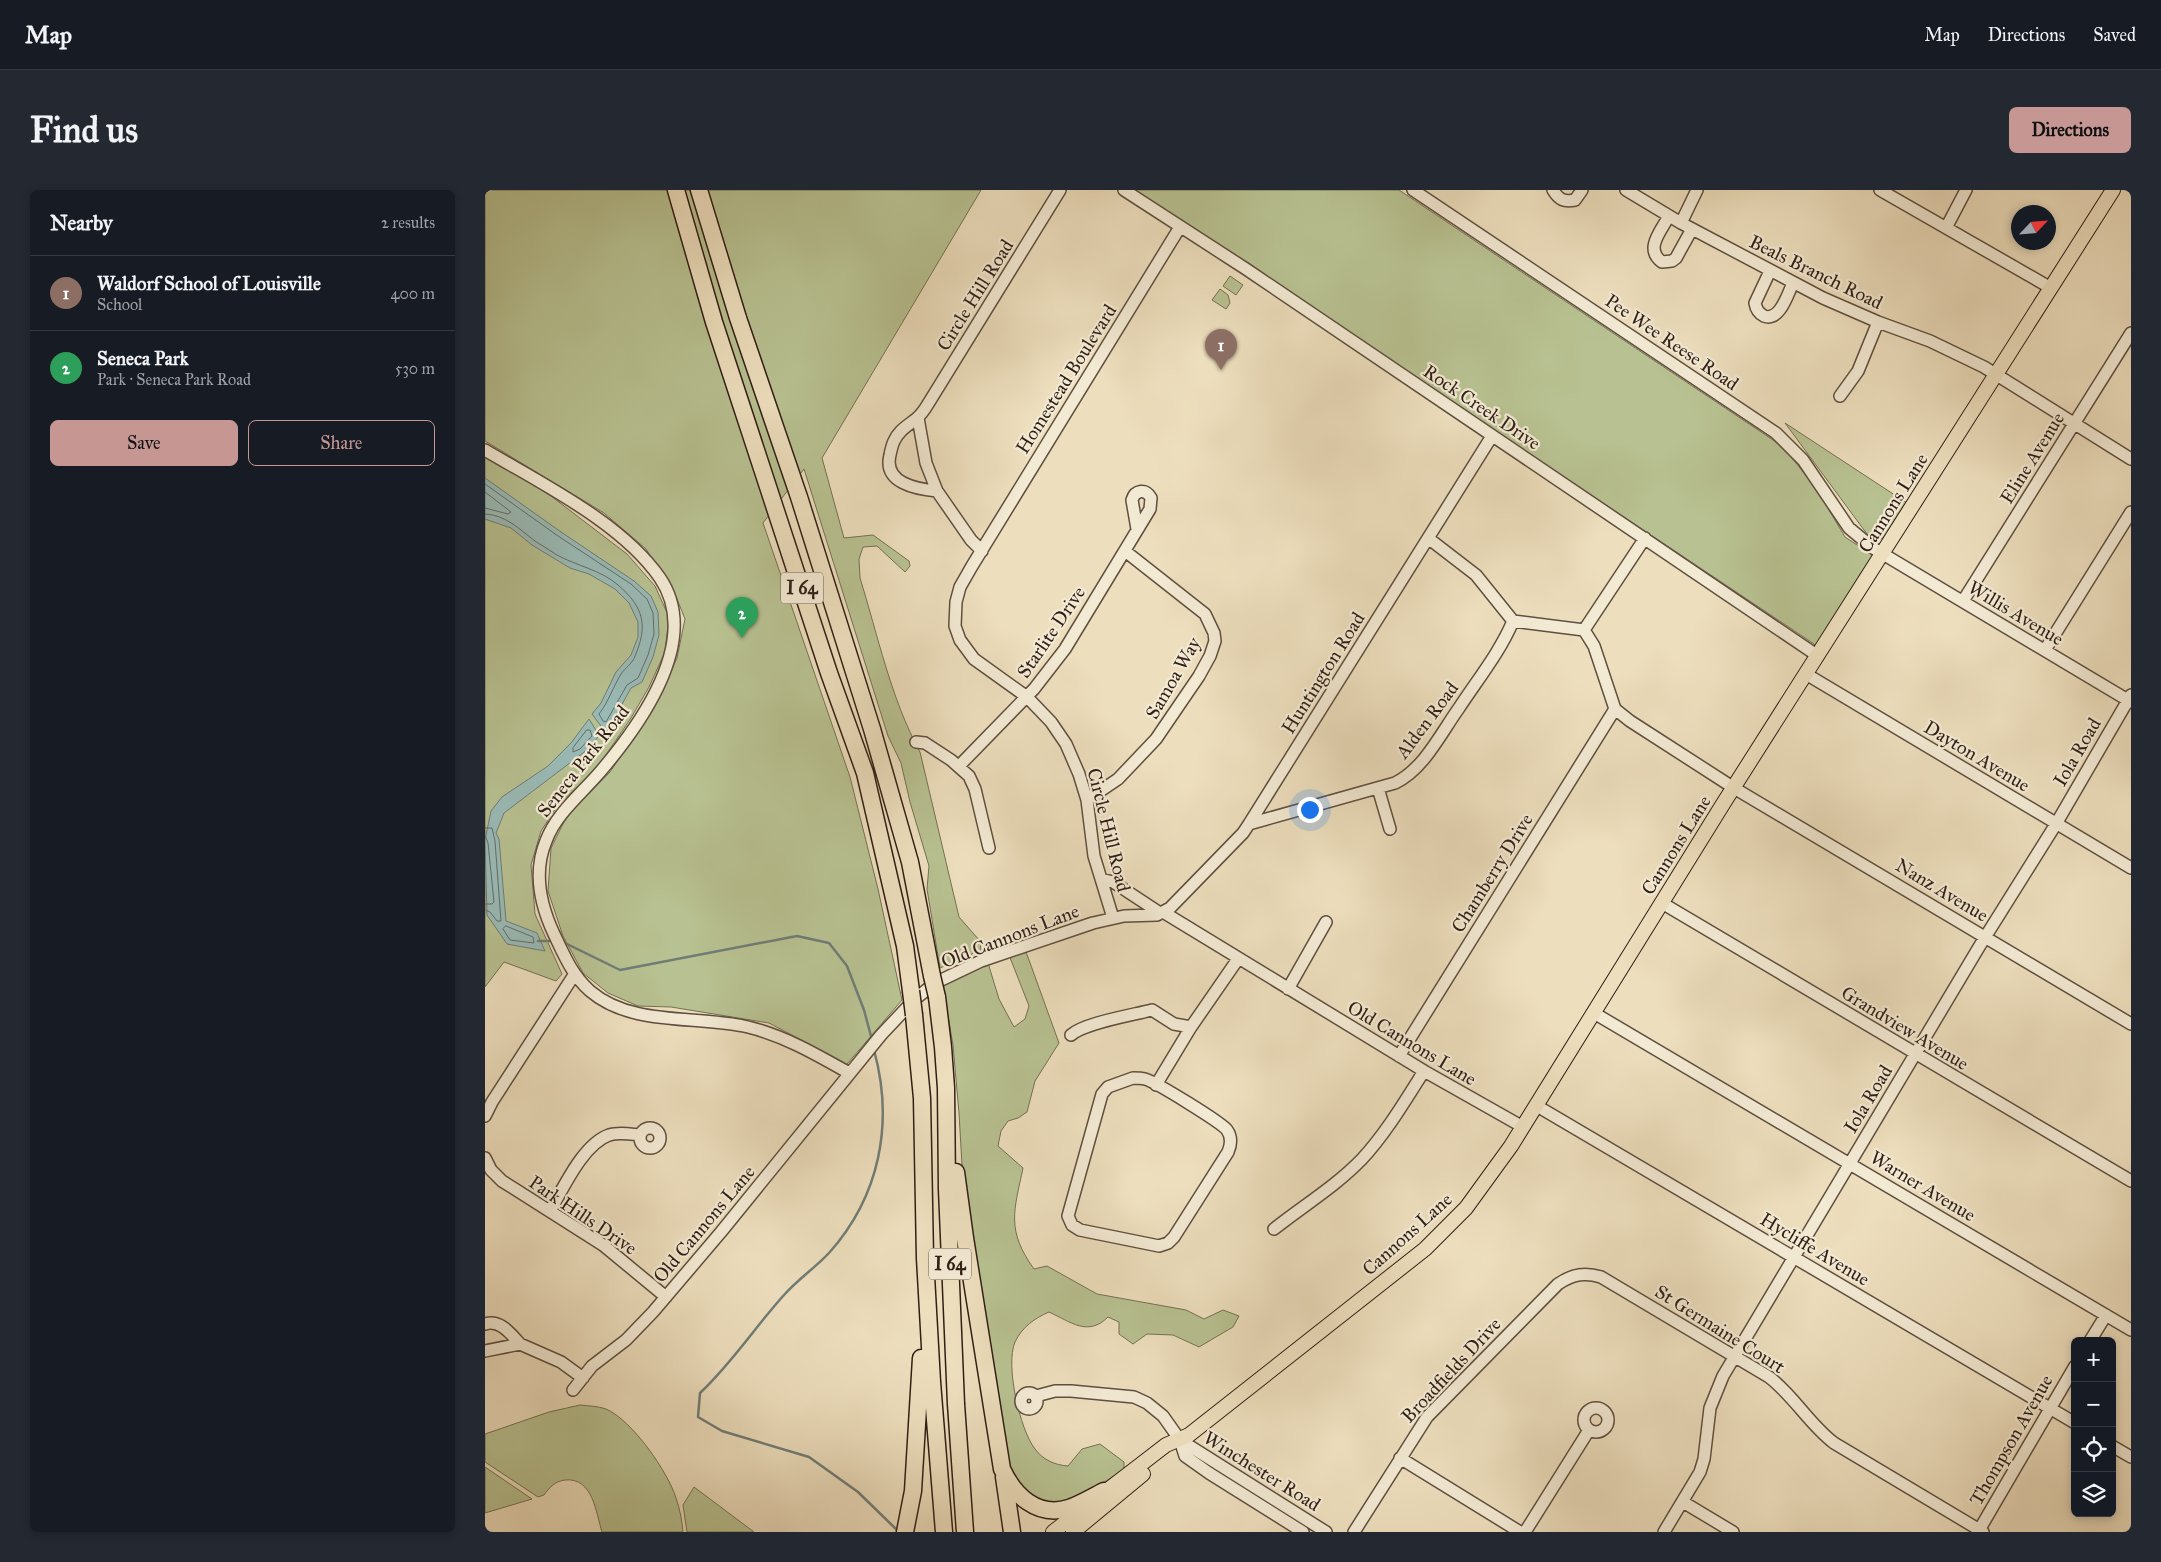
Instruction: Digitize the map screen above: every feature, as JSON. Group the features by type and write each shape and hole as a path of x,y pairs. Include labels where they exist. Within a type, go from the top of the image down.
{"highway":[{"name":"I 64","path":"676,190 714,322 829,673 865,773 905,946 914,1015 921,1098 925,1258 932,1382 944,1532"},
{"name":"I 64","path":"699,190 738,318 799,497 872,729 910,862 937,997 946,1088 947,1189 955,1404 965,1532"},
{"path":"946,1088 965,1238 1012,1532"},
{"path":"905,1532 910,1513 921,1377 925,1258"},
{"path":"1002,1469 1012,1488 1035,1508 1049,1510 1068,1508 1107,1493"}],"main road":[{"name":"Cannons Lane","path":"1053,1532 1107,1493 1171,1441 1180,1440 1425,1249 1446,1229 1482,1188 1537,1106 1734,788 2113,190"},
{"name":"Cannons Lane","path":"1073,1532 1107,1493"}],"street":[{"name":"Circle Hill Road","path":"937,491 919,489 899,481 890,470 889,459 893,442 901,431 918,418 928,404 1060,190"},
{"name":"Rock Creek Drive","path":"1125,190 1818,656"},
{"name":"Pee Wee Reese Road","path":"1413,190 1776,433 1803,460 1849,528 1882,555"},
{"path":"1553,190 1558,198 1566,202 1575,200 1582,190"},
{"name":"Beals Branch Road","path":"1626,190 1681,223 1823,298 1963,355 2131,459"},
{"path":"1681,223 1697,190"},
{"path":"1880,190 2051,288"},
{"path":"1946,228 1966,190"},
{"path":"1669,216 1653,246 1654,253 1662,262 1676,258 1692,229"},
{"name":"Homestead Boulevard","path":"982,551 1181,227"},
{"path":"1770,271 1755,303 1756,309 1761,314 1768,317 1778,312 1793,283"},
{"path":"1840,396 1858,370 1878,322"},
{"name":"Eline Avenue","path":"1963,601 2131,333"},
{"path":"918,418 926,463 937,491 971,540 982,551"},
{"name":"Huntington Road","path":"1161,913 1170,908 1243,833 1492,436"},
{"name":"Seneca Park Road","path":"485,450 591,515 630,545 660,579 668,594 674,612 675,633 671,653 651,699 616,752 556,822 542,852 539,880 542,902 550,925 572,971 593,993 618,1008 639,1014 721,1022 763,1031 798,1045 849,1073"},
{"path":"2045,650 2131,512"},
{"name":"Starlite Drive","path":"959,766 1027,697 1056,663 1137,530"},
{"path":"1428,538 1477,575 1513,620 1584,630 1594,646 1615,709"},
{"path":"1584,630 1645,538"},
{"name":"Circle Hill Road","path":"982,551 966,575 956,602 954,618 957,633 964,647 974,659 1027,697 1051,722 1066,744 1079,774 1087,800 1094,856 1113,918"},
{"name":"Samoa Way","path":"1087,800 1118,779 1157,739 1199,676 1210,656 1215,641 1212,627 1205,614 1125,551"},
{"name":"Willis Avenue","path":"1882,555 2130,699"},
{"name":"Alden Road","path":"1249,824 1378,788 1405,778 1426,755 1498,652 1513,620"},
{"name":"Dayton Avenue","path":"1806,674 2131,868"},
{"name":"Iola Road","path":"1665,1532 1703,1464 1707,1420 1714,1397 1735,1356 1985,937 2056,824 2130,699"},
{"name":"Nanz Avenue","path":"1615,709 1630,721 1734,788 2131,1024"},
{"name":"Chamberry Drive","path":"1399,1056 1615,709"},
{"path":"916,742 925,743 959,766 969,776 975,789 989,848"},
{"path":"1378,788 1390,829"},
{"path":"1101,879 1113,882 1161,913"},
{"name":"Grandview Avenue","path":"1662,903 2131,1181"},
{"name":"Old Cannons Lane","path":"573,1390 592,1366 640,1326 666,1297 864,1055 914,1000 941,980 981,961 1113,918 1157,915 1161,913 1424,1071 1523,1127"},
{"path":"1288,989 1326,922"},
{"path":"1156,1085 1191,1027 1238,959"},
{"path":"485,1116 572,971"},
{"path":"1071,1035 1075,1031 1091,1026 1152,1010 1174,1024 1191,1027"},
{"name":"Warner Avenue","path":"1594,1012 2131,1330"},
{"path":"1274,1229 1333,1185 1362,1159 1387,1128 1424,1071"},
{"path":"1133,1078 1146,1079 1156,1085 1225,1127 1231,1137 1228,1152 1174,1237 1164,1245 1093,1234 1076,1229 1069,1222 1068,1212 1102,1094 1108,1087 1133,1078"},
{"name":"Hycliffe Avenue","path":"1537,1106 2071,1421"},
{"path":"550,1211 585,1153 598,1141 615,1134 640,1136"},
{"name":"Park Hills Drive","path":"485,1158 491,1170 502,1180 603,1245 666,1297"},
{"name":"St Germaine Court","path":"1577,1274 1592,1274 1601,1277 1735,1356 1777,1383 1789,1394 1823,1435 1980,1531"},
{"name":"Broadfields Drive","path":"1354,1532 1414,1436 1437,1406 1558,1284 1577,1274"},
{"path":"2092,1337 2106,1315"},
{"path":"485,1324 490,1322 500,1325 520,1344 561,1362 583,1378"},
{"path":"485,1351 520,1344"},
{"name":"Thompson Avenue","path":"1980,1531 2071,1373"},
{"name":"Winchester Road","path":"1036,1396 1055,1390 1134,1397 1147,1403 1163,1416 1180,1440 1234,1482 1279,1510 1326,1532"},
{"path":"1525,1532 1589,1430"},
{"path":"2116,1448 2131,1457"},
{"path":"1400,1458 1520,1532"},
{"path":"1683,1502 1733,1532"},
{"name":"Winchester Road","path":"1279,1510 1303,1532"}],"green space":[{"path":"485,190 981,190 822,458 844,538 873,535 909,561 910,566 905,572 877,546 863,547 859,559 860,578 893,689 920,752 959,917 980,941 981,950 940,968 927,889 929,866 910,802 901,763 888,736 804,469 763,523 850,777 878,889 902,1000 847,1064 769,1023 671,1007 638,1006 608,993 583,973 563,936 548,891 551,848 567,816 610,772 652,711 677,658 685,619 675,594 646,549 604,513 485,441"},
{"path":"1134,190 1399,190 1782,446 1814,485 1845,537 1874,556 1817,646"},
{"path":"1230,276 1243,285 1236,295 1223,286"},
{"path":"1220,289 1228,295 1230,303 1226,309 1212,300"},
{"path":"1785,423 1907,503 1888,536 1877,540 1867,534"},
{"path":"485,454 551,496 627,554 655,586 669,617 665,652 649,687 631,718 597,768 558,805 541,831 531,865 535,914 562,974 556,981 504,962 485,987"},
{"path":"1025,949 1059,1043 1035,1081 1027,1112 1018,1118 1008,1121 1001,1131 998,1146 1023,1168 1015,1209 1015,1220 1019,1243 1025,1255 1034,1269 1047,1266 1097,1294 1186,1310 1204,1319 1223,1310 1239,1316 1233,1327 1199,1347 1173,1335 1147,1334 1133,1344 1119,1334 1119,1322 1108,1317 1101,1323 1086,1327 1079,1326 1049,1312 1025,1327 1015,1342 1012,1352 1013,1381 1019,1413 1029,1440 1035,1449 1050,1461 1068,1466 1082,1449 1100,1444 1124,1462 1124,1470 1090,1490 1059,1502 1045,1501 1032,1495 1019,1483 1007,1462 964,1200 953,1045 943,986 988,963 999,999 1014,1027 1025,1019 1029,1006 1009,955"},
{"path":"580,1405 606,1409 616,1415 627,1424 648,1448 672,1487 679,1506 683,1532 602,1532 592,1498 582,1484 574,1481 561,1481 553,1485 544,1495 538,1497 485,1462 485,1434 549,1412"},
{"path":"485,1467 532,1499 485,1513"},
{"path":"694,1487 754,1532 687,1532 683,1505"}],"water":[{"path":"485,478 634,581 651,596 658,612 659,635 653,657 642,682 631,688 606,733 592,714 601,703 616,672 631,655 638,637 638,622 629,603 615,589 589,574 570,568 532,545 511,528 485,519"},
{"path":"589,719 599,735 593,744 504,813 496,833 499,839 506,921 537,933 545,951 507,944 487,915 485,840 491,811 502,797 548,766 571,743"}],"waterway":[{"path":"563,942 620,970 797,936 829,943 847,966 864,1010 872,1040"},
{"path":"538,941 552,941"},
{"path":"874,1050 883,1104 882,1131 871,1183 860,1208 846,1231 829,1253 784,1295 723,1370 700,1393 698,1417 722,1431 809,1457 858,1492 898,1531"}],"place":[{"name":"Waldorf School of Louisville","path":"1221,370"},
{"name":"Seneca Park","path":"742,638"}]}
